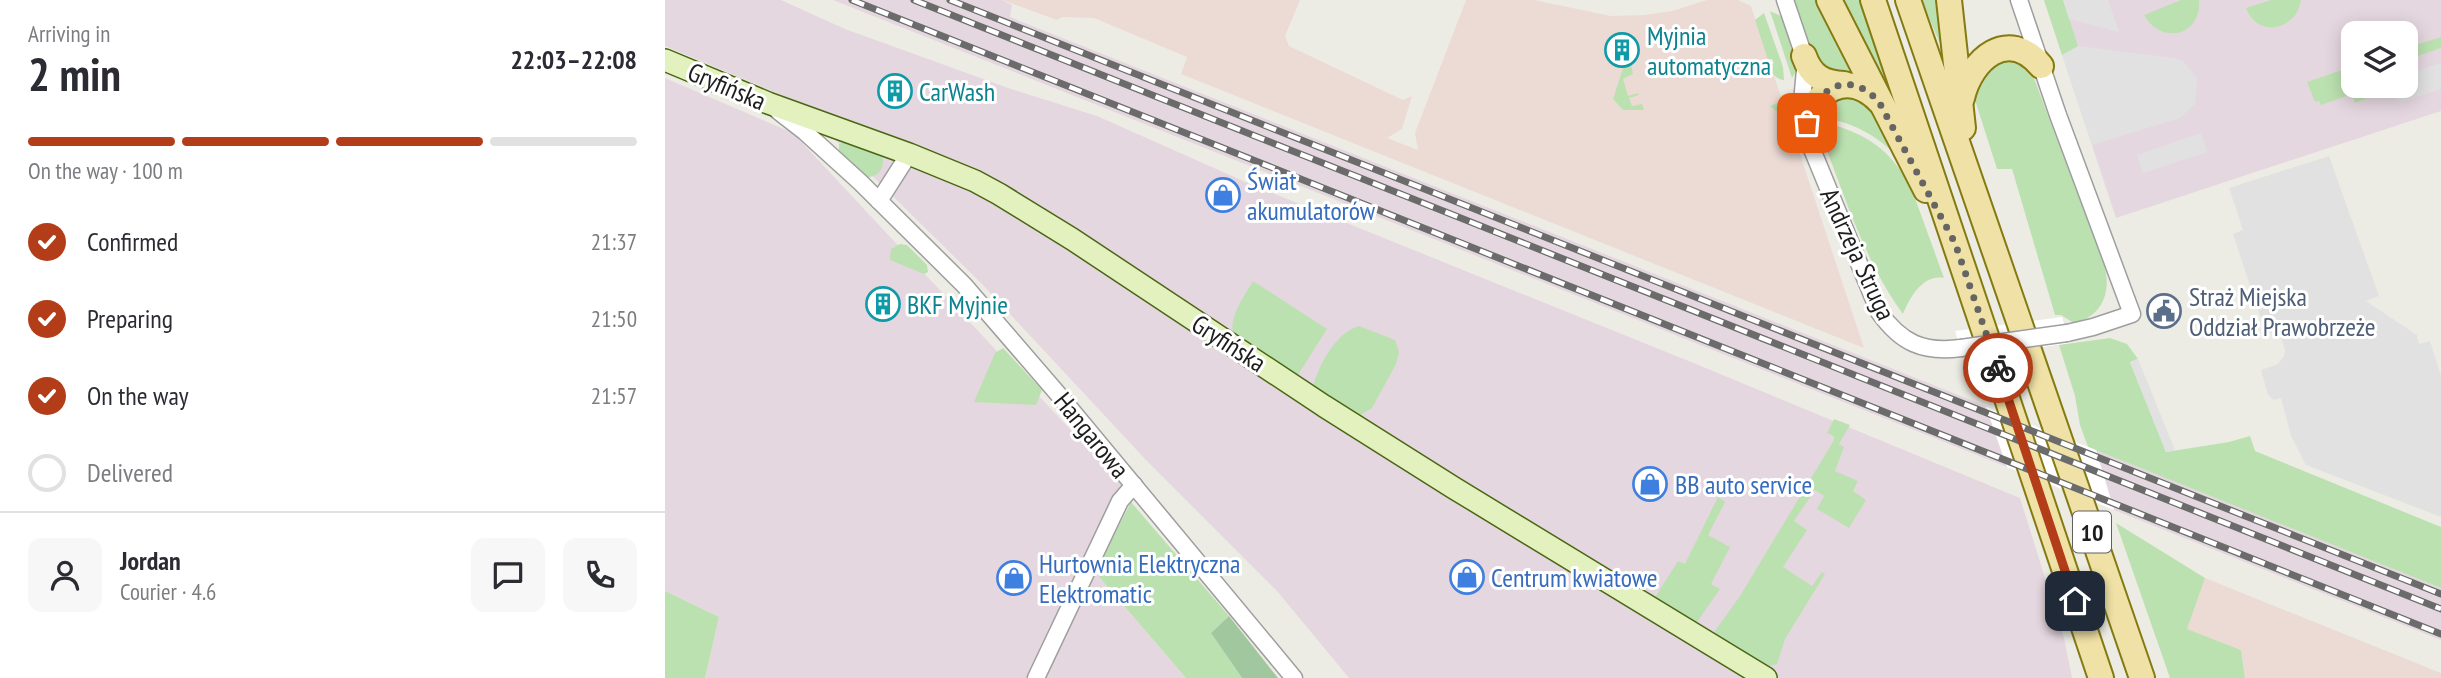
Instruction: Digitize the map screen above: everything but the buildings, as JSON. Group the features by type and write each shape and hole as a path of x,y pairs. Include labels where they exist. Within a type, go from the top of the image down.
{"main road":[{"path":"1829,0 1907,155 1955,243"},
{"name":"10","path":"1873,0 2101,678"},
{"name":"10","path":"1908,0 2142,678"},
{"path":"1949,0 1969,181"},
{"path":"1960,106 1965,84 1974,67 1986,56 2015,49 2032,56 2041,66"},
{"path":"1804,56 1808,66 1818,77 1832,83 1845,83 1868,90 1886,111"},
{"path":"1806,131 1815,104 1829,90 1845,83"},
{"path":"2082,622 2086,678"}],"street":[{"name":"Andrzeja Struga","path":"1786,0 1804,56 1801,112 1806,131 1872,296 1886,322 1902,338 1937,350 2067,333 2132,314 2019,0"},
{"name":"Gryfińska","path":"665,60 768,103 975,181 1022,208 1454,488 1766,678"},
{"name":"Hangarowa","path":"768,103 805,132 879,201 983,306 1294,678"},
{"path":"879,201 909,154"},
{"path":"1036,678 1120,501 1133,485"}],"shaded area":[{"path":"665,0 781,0 845,29 1011,89 1097,116 1250,184 2020,498 2064,638 2072,678 1349,678 1277,591 1146,460 981,283 796,101 665,46"},
{"path":"833,0 1002,0 1012,5 1010,17 1986,406 2007,467"},
{"path":"1002,0 1300,0 1285,36 1289,46 1403,100 1412,96 1402,129 1387,138 1418,150 1415,133 1466,0 1534,0 1611,16 1672,11 1707,0 1738,0 1751,6 1864,348 1181,74 1187,57 1094,18 1062,17 1057,20"},
{"path":"2044,0 2441,0 2441,111 2116,218"},
{"path":"2063,0 2108,0 2119,32 2069,19"},
{"path":"2079,46 2183,61 2197,78 2195,104 2180,118 2092,145 2062,55"},
{"path":"2441,63 2441,89 2418,96 2418,71"},
{"path":"665,78 793,133 1124,487 1027,678 705,678 719,617 665,591"},
{"path":"2395,98 2413,98 2401,102"},
{"path":"2201,133 2207,152 2143,173 2137,155"},
{"path":"2329,156 2379,296 2366,301 2417,335 2419,344 2430,341 2441,376 2441,517 2306,465 2291,436 2281,398 2274,400 2268,395 2261,370 2278,364 2285,350 2279,331 2266,334 2233,234 2243,230 2229,188"},
{"path":"2138,359 2175,450 2166,452 2130,362"},
{"path":"2096,450 2441,588 2441,640 2114,510"},
{"path":"1095,572 1186,678 1041,678"},
{"path":"2205,578 2441,673 2441,678 2245,678 2241,650 2186,629"}],"green space":[{"path":"1793,0 1822,0 1861,74 1843,77 1813,61"},
{"path":"1840,0 1860,0 1887,76 1884,79"},
{"path":"1922,0 1939,0 1944,46 1939,42"},
{"path":"2044,0 2063,0 2078,46 2062,55"},
{"path":"2181,0 2199,0 2194,22 2179,33 2160,31 2144,15"},
{"path":"2271,0 2301,0 2298,10 2285,24 2267,27 2251,18 2246,8"},
{"path":"1770,11 1783,17 1795,48 1797,64 1792,78"},
{"path":"1764,13 1783,67 1784,80 1771,71 1770,65 1774,63 1772,59 1768,60 1755,20"},
{"path":"1633,37 1629,56 1633,74 1623,79 1628,96 1639,95 1629,98 1632,106 1642,104 1644,110 1623,110 1613,99"},
{"path":"2441,37 2441,48 2418,56 2418,44"},
{"path":"1996,60 2016,60 2032,73 2104,264 2106,293 2098,308 2084,320 2074,323 2061,315 2055,315 2012,169 1997,169 1973,93"},
{"path":"2341,70 2341,98 2321,105 2319,101 2315,102 2307,82"},
{"path":"1841,95 1866,99 1898,158 1880,141 1862,130 1818,116"},
{"path":"1797,97 1794,125 1770,106"},
{"path":"2353,98 2367,98 2355,103"},
{"path":"1827,123 1842,127 1877,146 1896,165 1912,190 1944,278 1930,280 1918,288 1903,314 1877,272 1847,203 1820,133 1821,125"},
{"path":"845,142 882,156 880,171 874,176 866,177 839,152 839,144"},
{"path":"900,244 907,245 927,265 928,272 924,274 890,260 891,249"},
{"path":"1253,281 1327,329 1298,375 1293,376 1233,335 1235,314"},
{"path":"1359,326 1395,340 1399,352 1396,364 1372,408 1359,416 1313,386 1324,359 1336,342 1351,329"},
{"path":"2110,338 2127,344 2138,359 2130,362 2166,452 2250,436 2255,451 2441,527 2441,588 2088,447 2059,345"},
{"path":"1003,348 1042,390 1036,405 974,402 995,353"},
{"path":"1834,419 1850,425 1839,444 1844,447 1835,471 1858,481 1853,491 1866,500 1849,528 1817,509 1824,496 1815,490 1794,521 1807,530 1783,567 1812,586 1822,572 1825,574 1785,639 1777,664 1766,667 1712,635 1740,596 1834,440 1834,436 1827,433"},
{"path":"1718,497 1725,502 1708,535 1730,547 1711,584 1720,589 1695,625 1654,599 1678,561 1685,564"},
{"path":"1131,502 1229,616 1211,633 1242,678 1186,678 1095,572"},
{"path":"2116,523 2205,578 2187,629 2241,650 2245,678 2170,678"},
{"path":"665,591 719,617 705,678 665,678"},
{"path":"1229,616 1278,678 1242,678 1211,633"}],"pier":[{"path":"2062,317 2070,343 1964,358 1955,331"},
{"path":"1986,407 2096,450 2114,510 2007,467"}],"railway":[{"path":"852,0 2441,634"},
{"path":"914,0 2441,609"},
{"path":"950,0 2441,594"}],"way so far":[{"path":"1807,123 1815,104 1829,90 1845,83 1861,86 1879,102 1955,243 1998,368"}],"place":[{"name":"Myjnia automatyczna","path":"1622,50"},
{"name":"CarWash","path":"895,91"},
{"name":"Świat akumulatorów","path":"1223,195"},
{"name":"BKF Myjnie","path":"883,304"},
{"name":"Straż Miejska Oddział Prawobrzeże","path":"2164,311"},
{"name":"BB auto service","path":"1650,484"},
{"name":"Centrum kwiatowe","path":"1467,577"},
{"name":"Hurtownia Elektryczna Elektromatic","path":"1014,578"}],"route":[{"path":"1998,368 2075,601"}]}
